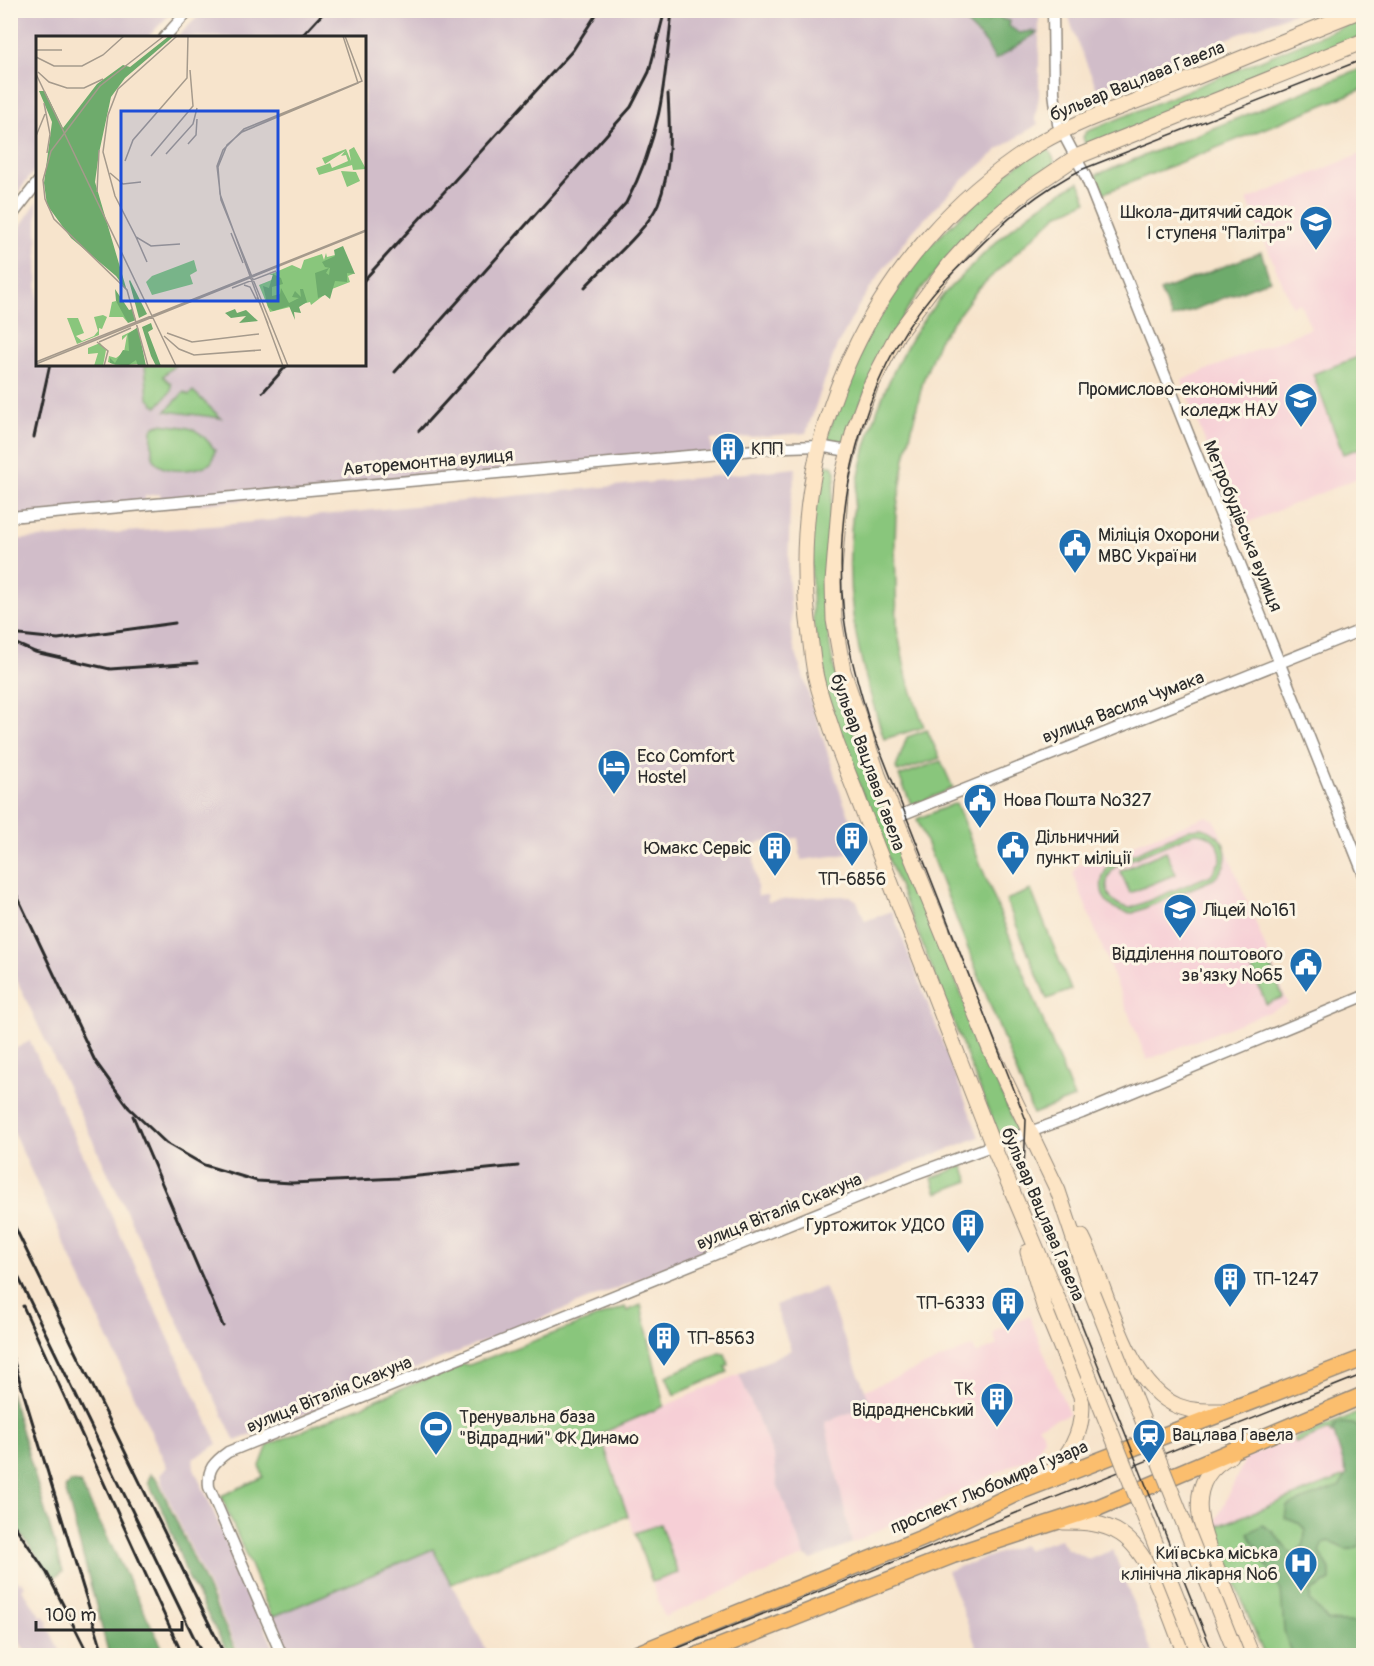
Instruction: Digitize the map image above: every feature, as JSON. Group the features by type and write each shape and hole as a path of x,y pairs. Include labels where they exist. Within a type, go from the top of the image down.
{"main road":[{"name":"бульвар Вацлава Гавела","path":"1200,1656 1062,1309 993,1146 836,742 817,682 804,570 812,480 819,446 841,377 864,326 892,282 958,208 1002,170 1060,131 1361,10"},
{"name":"бульвар Вацлава Гавела","path":"1237,1656 1092,1293 1058,1191 990,1049 878,775 843,671 834,620 833,582 836,531 841,483 848,451 870,387 884,358 897,335 927,293 986,225 1026,191 1076,157 1364,41"},
{"path":"1011,1188 1044,1306 1081,1396 1083,1409 1082,1423 1069,1450 1047,1475 1021,1491"},
{"path":"1058,1191 1090,1253 1129,1352 1146,1381 1159,1395 1177,1406 1193,1410 1233,1410"},
{"name":"проспект Любомира Гузара","path":"632,1656 923,1538 1021,1491 1364,1358"},
{"path":"696,1656 953,1555 1045,1523 1097,1508 1364,1395"},
{"path":"1250,1445 1215,1467 1203,1487 1198,1512 1204,1537 1252,1656"},
{"path":"1045,1523 1086,1522 1101,1525 1119,1533 1131,1543 1146,1563 1186,1656"}],"street":[{"path":"166,36 189,10"},
{"path":"1053,10 1054,92 1060,131"},
{"name":"Метробудівська вулиця","path":"1060,131 1076,157 1364,875"},
{"path":"10,218 36,185"},
{"name":"Авторемонтна вулиця","path":"10,517 716,453 819,446 848,451"},
{"name":"вулиця Василя Чумака","path":"896,817 1364,629"},
{"name":"вулиця Віталія Скакуна","path":"282,1656 209,1487 208,1476 212,1466 228,1452 912,1175 1030,1132 1364,996"}],"shaded area":[{"path":"11,10 173,11 149,36 36,36 36,168 11,202"},
{"path":"1067,10 1299,11 1097,89"},
{"path":"204,11 1039,11 1039,96 1035,119 1038,124 999,149 954,188 914,230 884,268 859,305 836,348 806,433 711,440 712,453 162,508 160,494 145,496 145,504 11,520 11,240 36,203 36,366 366,366 366,36 178,36"},
{"path":"1363,153 1363,476 1237,527 1182,380 1311,328 1300,303 1292,306 1247,200"},
{"path":"796,468 790,507 788,572 793,644 842,798 864,852 801,860 798,838 763,841 755,844 753,851 758,896 767,895 768,902 806,897 850,896 857,901 865,921 892,911 979,1137 806,1206 684,1261 378,1384 372,1380 361,1383 357,1394 235,1441 11,968 11,540 212,526"},
{"name":"Ліцей №161","path":"1207,816 1215,821 1288,1004 1147,1060 1073,874 1077,866"},
{"path":"30,1041 218,1444 193,1459 194,1468 277,1655 240,1655 163,1487 160,1475 167,1467 11,1127 11,1051"},
{"path":"824,1287 871,1405 825,1422 852,1543 812,1560 805,1556 777,1484 774,1458 739,1374 791,1350 775,1305"},
{"path":"1029,1316 1069,1414 1038,1426 1043,1432 1044,1439 1038,1450 1028,1458 852,1543 825,1422 871,1405 865,1390 973,1346 976,1354 997,1345 993,1334 997,1330"},
{"path":"739,1374 774,1458 777,1484 805,1556 664,1617 599,1434"},
{"name":"Київська міська клінічна лікарня №6","path":"1363,1411 1363,1655 1264,1655 1213,1528 1246,1457"},
{"path":"1060,1539 1067,1549 1089,1559 1113,1550 1153,1655 980,1655 947,1571 1023,1545 1027,1550"},
{"path":"433,1549 489,1655 291,1655 272,1617"},
{"path":"10,1571 19,1583 22,1581 25,1586 22,1589 41,1617 44,1616 49,1622 47,1625 62,1655 28,1655 11,1629"}],"green space":[{"path":"970,11 981,11 988,21 995,11 1002,19 1010,21 1009,26 1019,33 1032,31 1037,33 995,60 986,43 967,24"},
{"path":"1363,18 1363,36 1086,147 1083,137 1086,132"},
{"path":"1363,68 1363,89 1104,193 1096,175"},
{"path":"1042,148 1049,150 1054,160 1054,167 983,226 933,274 907,309 897,327 878,364 845,441 834,443 826,438 869,329 923,252 1006,173"},
{"path":"1079,182 1087,201 1057,215 978,289 939,340 923,381 905,458 896,514 895,543 897,629 907,678 924,727 884,739 859,647 853,616 850,576 851,534 856,492 865,450 878,410 894,371 914,335 937,302 994,244 1021,221 1049,200"},
{"path":"1261,252 1270,280 1172,318 1160,291"},
{"path":"1363,355 1363,447 1343,454 1313,374"},
{"path":"145,366 174,366 163,376 171,384 171,391 157,407 148,398"},
{"path":"193,391 221,418 166,411 184,392 189,395"},
{"path":"160,424 186,427 197,431 215,450 212,462 199,468 182,470 164,468 158,464 152,452 152,430 154,426"},
{"path":"821,466 833,466 836,472 827,550 826,602 831,654 839,686 852,728 1017,1130 999,1137 838,732 822,681 813,621 810,529"},
{"path":"927,730 940,758 898,772 896,768 907,737"},
{"path":"941,761 953,788 912,806 899,776"},
{"path":"956,803 1074,1098 1033,1114 917,819"},
{"path":"1202,828 1211,832 1218,837 1225,849 1224,864 1214,879 1133,913 1123,912 1108,903 1104,897 1102,881 1110,864 1190,829","holes":["1195,833 1211,837 1221,854 1221,860 1211,875 1131,908 1116,903 1111,898 1107,886 1116,866"]},
{"path":"1166,851 1176,874 1130,893 1120,871"},
{"path":"1031,890 1071,990 1047,999 1006,900"},
{"path":"1268,960 1283,997 1266,1004 1251,967"},
{"path":"963,1166 969,1181 937,1193 932,1178"},
{"name":"Тренувальна база \"Відрадний\" ФК Динамо","path":"641,1305 664,1406 600,1434 628,1516 451,1584 433,1549 272,1617 221,1496 263,1477 260,1466 268,1445 461,1364 469,1365 625,1307 627,1311"},
{"path":"720,1353 725,1354 729,1365 725,1367 728,1372 674,1395 666,1376"},
{"path":"10,1392 63,1572 53,1578 11,1521"},
{"path":"1363,1411 1363,1467 1347,1474 1344,1467 1349,1463 1334,1433 1331,1434 1329,1430 1296,1443 1294,1438"},
{"path":"1341,1423 1353,1424 1363,1431 1363,1536 1359,1538 1359,1546 1351,1549 1341,1548 1330,1541 1324,1543 1320,1552 1330,1570 1330,1581 1311,1591 1310,1601 1328,1621 1363,1623 1363,1655 1291,1655 1284,1630 1281,1591 1248,1533 1262,1525 1271,1530 1291,1553 1297,1552 1304,1544 1305,1530 1300,1524 1285,1518 1287,1506 1340,1486 1347,1474 1332,1428"},
{"name":"Київська міська клінічна лікарня №6","path":"1363,1469 1363,1655 1264,1655 1213,1528"},
{"path":"150,1474 158,1481 238,1655 229,1655 187,1575 166,1517 148,1482"},
{"path":"71,1482 80,1483 166,1655 109,1655 65,1488"},
{"path":"660,1524 678,1573 652,1582 635,1533"}],"tram line":[{"path":"1214,1656 1027,1187 1024,1168 1026,1120 871,727 846,631 841,575 843,533 856,448 869,406 886,367 906,330 931,296 995,232 1036,197 1083,169 1364,59"},
{"path":"658,1656 1364,1374"}],"railway":[{"path":"302,36 326,10"},
{"path":"366,278 573,50 599,10"},
{"path":"395,372 631,107 649,72 665,10"},
{"path":"419,431 626,203 647,156 660,109 672,10"},
{"path":"585,287 635,237 658,204 668,163 668,94"},
{"path":"34,437 50,366"},
{"path":"263,392 286,366"},
{"path":"10,634 58,639 175,623"},
{"path":"10,641 35,652 110,669 197,663"},
{"path":"10,881 95,1061 129,1108 166,1143 204,1165 257,1181 292,1183 399,1178 518,1166"},
{"path":"133,1116 223,1326"},
{"path":"10,1217 225,1656"},
{"path":"10,1260 203,1656"},
{"path":"23,1306 183,1656"},
{"path":"10,1349 104,1656"},
{"path":"10,1519 47,1573 89,1656"}],"place":[{"name":"Школа-дитячий садок І ступеня \"Палітра\"","path":"1316,251"},
{"name":"Промислово-економічний коледж НАУ","path":"1301,428"},
{"name":"КПП","path":"728,478"},
{"name":"Міліція Охорони МВС України","path":"1075,574"},
{"name":"Eco Comfort Hostel","path":"614,795"},
{"name":"Нова Пошта №327","path":"980,829"},
{"name":"ТП-6856","path":"852,867"},
{"name":"Дільничний пункт міліції","path":"1013,876"},
{"name":"Юмакс Сервіс","path":"775,877"},
{"name":"Ліцей №161","path":"1180,939"},
{"name":"Відділення поштового зв'язку №65","path":"1306,993"},
{"name":"Гуртожиток УДСО","path":"968,1254"},
{"name":"ТП-1247","path":"1230,1308"},
{"name":"ТП-6333","path":"1008,1332"},
{"name":"ТП-8563","path":"664,1367"},
{"name":"ТК Відрадненський","path":"997,1428"},
{"name":"Тренувальна база \"Відрадний\" ФК Динамо","path":"436,1456"},
{"name":"Вацлава Гавела","path":"1149,1464"},
{"name":"Київська міська клінічна лікарня №6","path":"1301,1592"}]}
